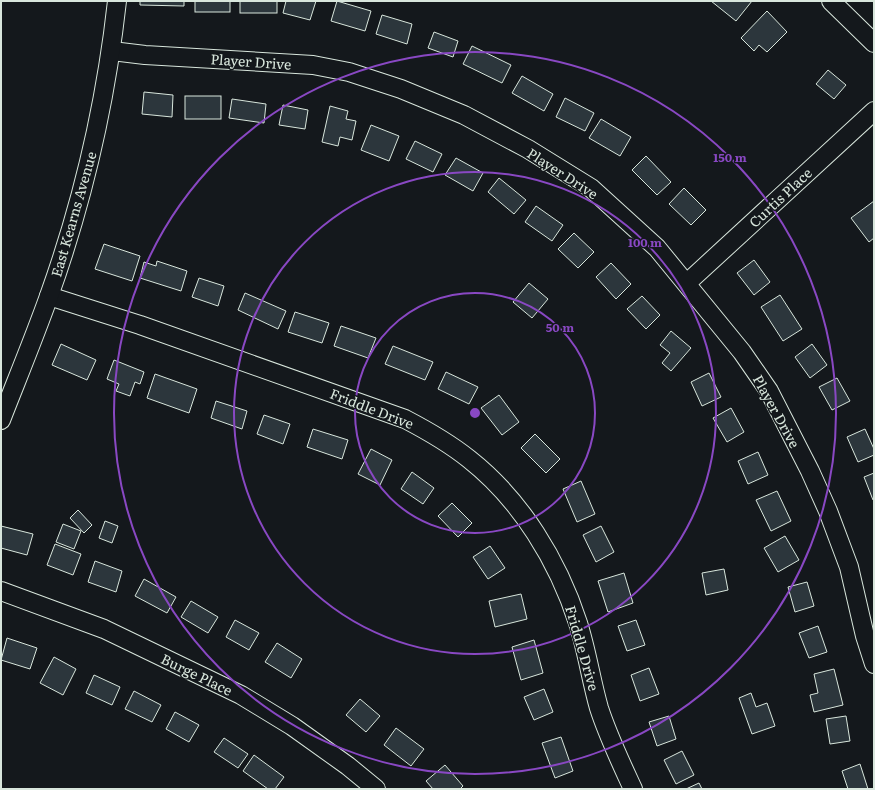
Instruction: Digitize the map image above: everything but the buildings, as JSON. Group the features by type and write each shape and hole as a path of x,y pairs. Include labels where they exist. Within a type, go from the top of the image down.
{"street":[{"name":"East Kearns Avenue","path":"1,420 49,296 81,193 101,108 112,51 117,1"},
{"path":"831,1 874,43"},
{"name":"Player Drive","path":"112,51 145,55 313,65 349,72 401,89 464,115 528,149 591,188 657,248 742,352 769,391 810,471 828,511 849,567 865,636 874,664"},
{"name":"Curtis Place","path":"687,283 874,111"},
{"name":"Friddle Drive","path":"49,296 140,325 405,419 440,438 470,459 497,484 521,513 546,550 560,575 578,623 600,709 633,789"},
{"name":"Burge Place","path":"1,591 104,629 241,695 292,726 348,766 376,789"}]}
